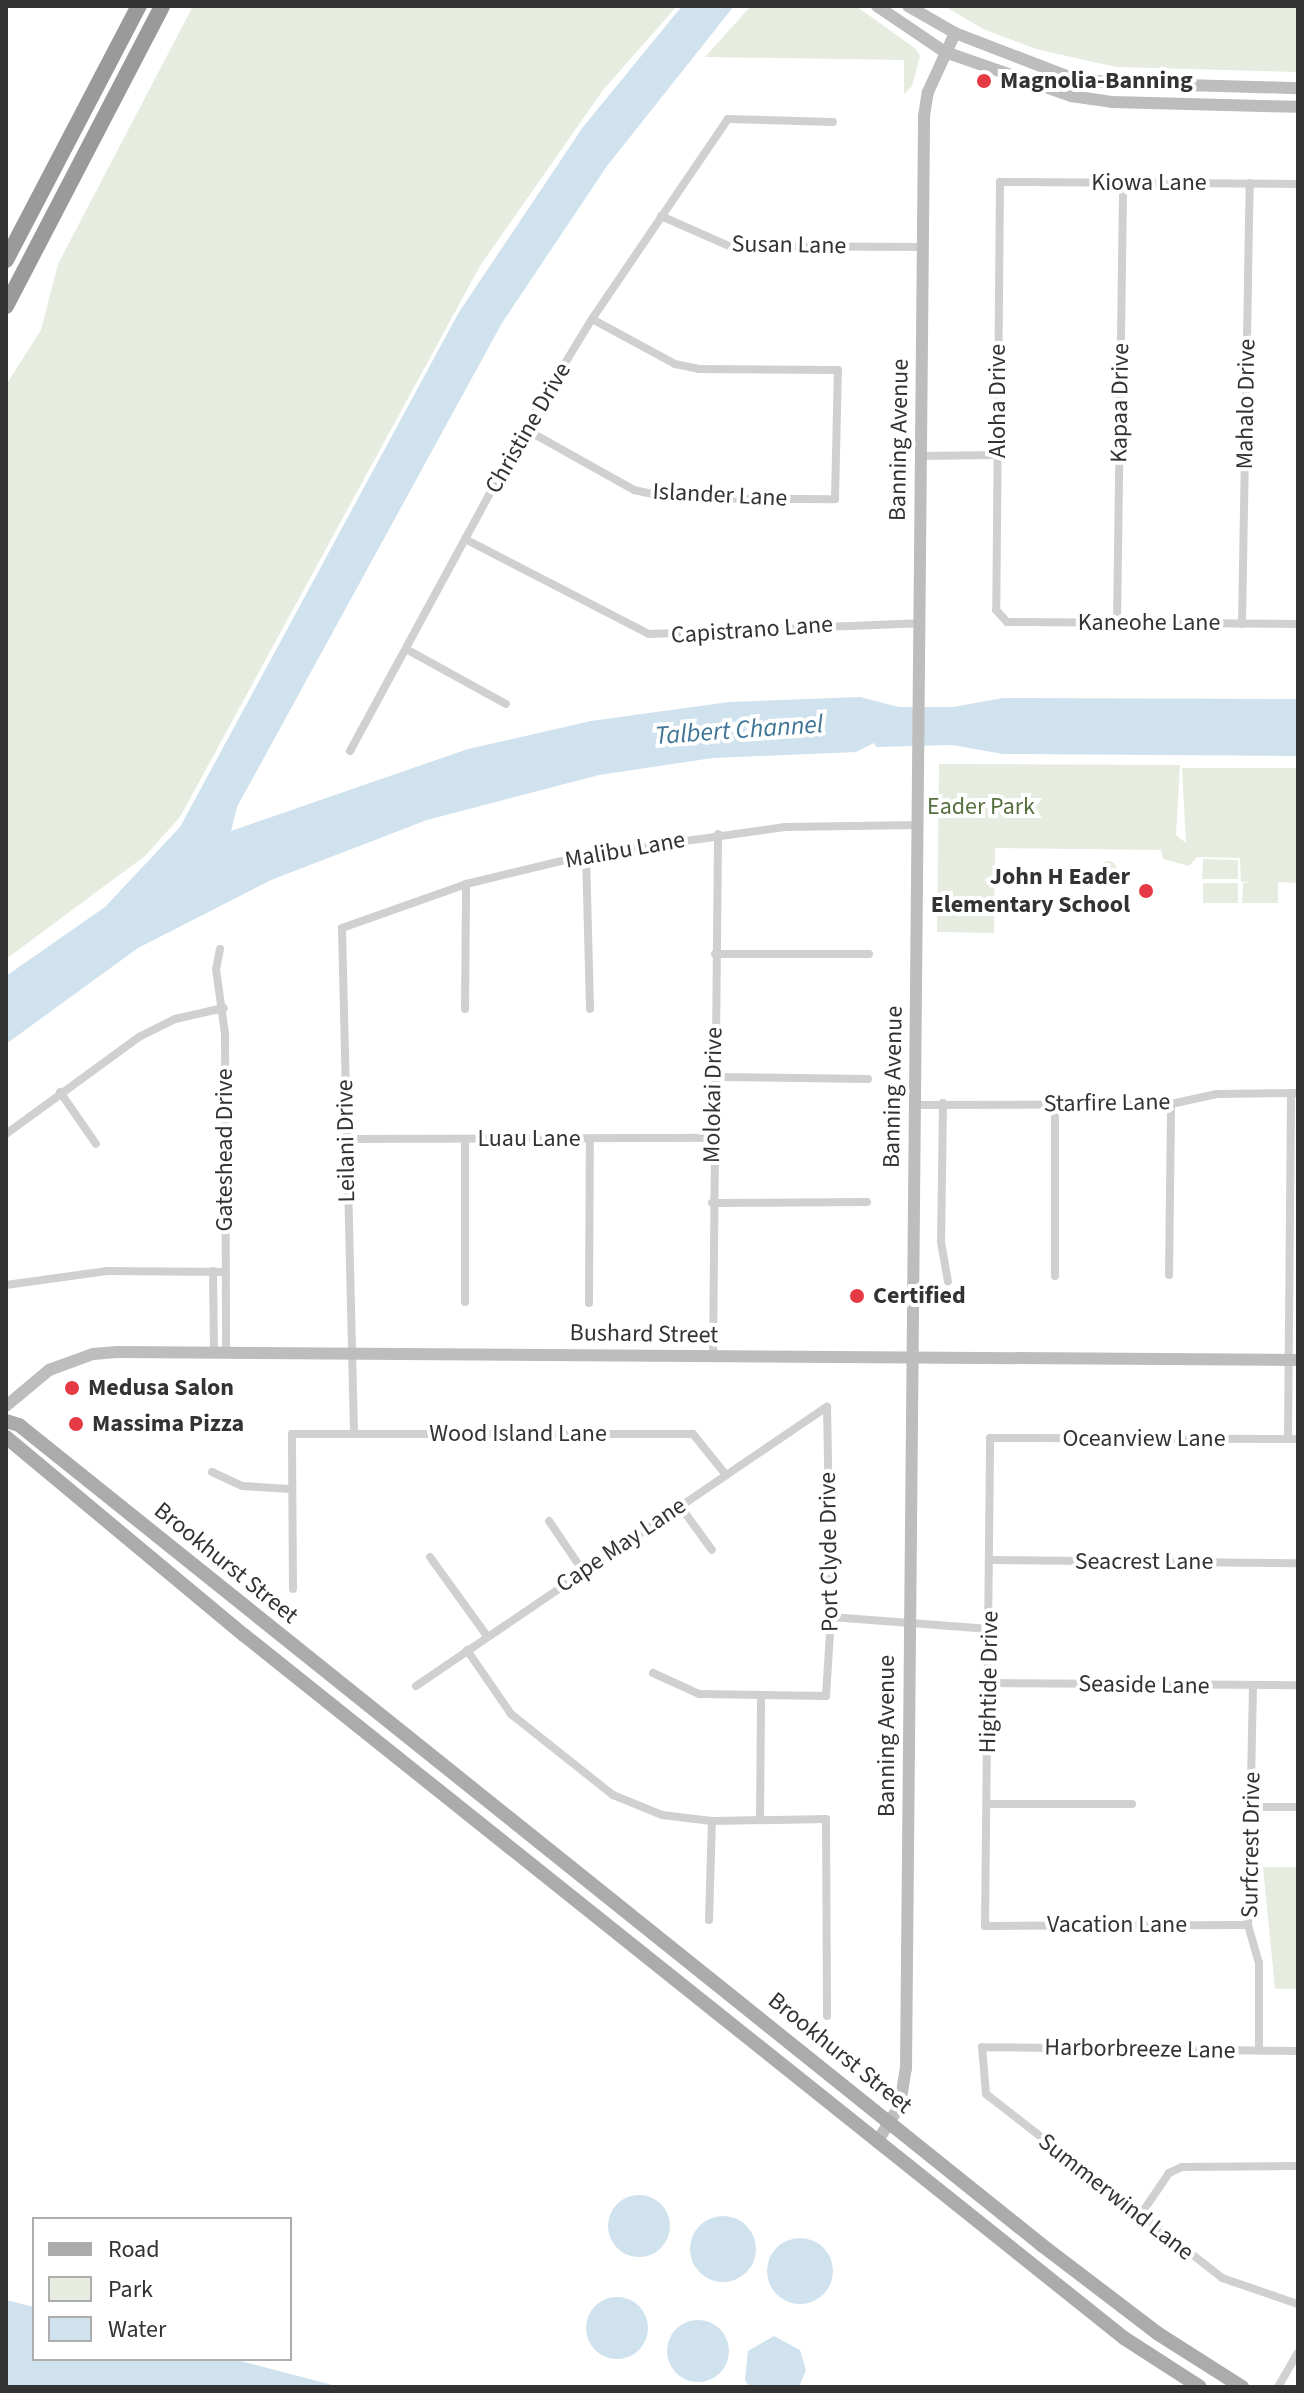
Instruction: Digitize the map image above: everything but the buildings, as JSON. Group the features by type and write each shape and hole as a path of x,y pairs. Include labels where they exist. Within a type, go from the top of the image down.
{"highway":[{"path":"6,260 139,6"},
{"path":"6,306 162,6"}],"main road":[{"name":"Brookhurst Street","path":"6,1421 19,1425 1043,2246 1157,2333 1242,2387"},
{"name":"Brookhurst Street","path":"6,1437 46,1476 877,2142 1124,2338 1200,2387"},
{"path":"403,1762 417,1744"},
{"path":"939,2191 965,2195 1029,2246 1043,2246"}],"street":[{"path":"877,6 945,52 1032,84 1112,102 1298,107"},
{"path":"908,6 955,33 1069,77 1114,83 1298,88"},
{"name":"Banning Avenue","path":"877,2142 900,2105 906,2069 924,116 945,52 955,33"},
{"name":"Christine Drive","path":"350,751 525,429 592,319 728,119 833,122"},
{"name":"Kiowa Lane","path":"1000,182 1298,184"},
{"name":"Aloha Drive","path":"1000,182 996,610 1001,618"},
{"name":"Kapaa Drive","path":"1117,623 1123,183"},
{"name":"Mahalo Drive","path":"1242,624 1250,183"},
{"name":"Susan Lane","path":"661,216 729,246 923,247"},
{"name":"Islander Lane","path":"525,429 634,490 672,498 835,499 838,370 699,369 675,364 592,319"},
{"path":"921,456 998,455"},
{"name":"Capistrano Lane","path":"465,539 649,634 919,623"},
{"name":"Kaneohe Lane","path":"1001,618 1117,623 1298,624"},
{"path":"406,649 506,704"},
{"name":"Malibu Lane","path":"342,928 466,884 586,855 718,834 918,825"},
{"name":"Molokai Drive","path":"713,1357 712,1203 718,834"},
{"path":"586,855 590,1009"},
{"path":"465,1009 466,884"},
{"name":"Leilani Drive","path":"342,928 349,1354 354,1371 354,1433"},
{"name":"Gateshead Drive","path":"220,949 216,969 224,1008 226,1272 220,1352"},
{"path":"715,954 869,954"},
{"path":"6,1134 60,1092 158,1026 224,1008"},
{"path":"714,1077 868,1079"},
{"path":"60,1092 96,1144"},
{"path":"1293,1439 1294,1093"},
{"name":"Starfire Lane","path":"915,1105 1171,1104 1217,1094 1294,1093"},
{"name":"Banning Avenue","path":"943,1103 941,1242 948,1281"},
{"path":"1055,1104 1055,1276"},
{"path":"1169,1275 1171,1104"},
{"name":"Luau Lane","path":"346,1139 713,1138"},
{"path":"465,1139 465,1302"},
{"path":"589,1303 590,1139"},
{"path":"712,1203 867,1202"},
{"path":"6,1285 107,1271 226,1272"},
{"path":"213,1271 220,1352"},
{"name":"Bushard Street","path":"6,1406 49,1370 93,1354 220,1352 1293,1360"},
{"name":"Cape May Lane","path":"416,1686 827,1407"},
{"name":"Port Clyde Drive","path":"761,1696 826,1696 831,1617 827,1407"},
{"name":"Wood Island Lane","path":"290,1489 292,1434 693,1434 726,1475"},
{"name":"Oceanview Lane","path":"990,1438 1293,1439"},
{"name":"Hightide Drive","path":"985,1926 990,1683 990,1438"},
{"path":"212,1472 242,1486 290,1489 293,1589"},
{"path":"680,1506 712,1550"},
{"path":"549,1521 583,1571"},
{"path":"430,1557 487,1636"},
{"name":"Seacrest Lane","path":"990,1560 1298,1563"},
{"path":"831,1617 990,1629"},
{"path":"467,1650 511,1714 575,1770 613,1795 662,1815 712,1821 760,1817 826,1819 827,2016"},
{"path":"653,1673 699,1694 761,1696 760,1817"},
{"name":"Seaside Lane","path":"990,1683 1298,1685"},
{"name":"Surfcrest Drive","path":"1253,1686 1248,1925 1259,1963 1259,2050"},
{"path":"987,1804 1132,1804"},
{"path":"1252,1807 1298,1807"},
{"path":"709,1920 712,1821"},
{"name":"Vacation Lane","path":"985,1926 1248,1925"},
{"name":"Harborbreeze Lane","path":"982,2047 1298,2051"},
{"name":"Summerwind Lane","path":"982,2047 986,2094 1139,2217 1222,2278 1298,2304"},
{"path":"1139,2217 1169,2173 1182,2167 1298,2166"},
{"path":"1278,2387 1298,2353"}],"green space":[{"path":"193,6 677,6 603,90 480,266 180,817 145,856 6,959 6,385 41,330 58,264"},
{"path":"751,6 856,6 916,49 920,56 912,86 904,94 904,60 705,57"},
{"path":"944,6 1298,6 1298,72 1116,67 1036,49 983,29"},
{"name":"Eader Park","path":"939,764 1180,765 1176,835 1186,843 1182,768 1298,768 1298,883 1278,882 1278,903 1242,903 1243,883 1254,882 1241,882 1240,858 1197,857 1189,866 1163,859 1161,850 995,848 994,933 937,932"},
{"path":"1203,859 1238,860 1238,879 1202,879"},
{"path":"1108,861 1117,870 1108,879 1099,870"},
{"path":"1203,883 1238,883 1238,903 1203,903"},
{"path":"1263,1867 1298,1867 1298,1989 1275,1989"}],"water":[{"name":"Talbert Channel","path":"682,6 734,6 607,166 502,323 237,807 231,831 468,749 591,721 729,702 860,697 899,707 953,707 1003,698 1298,699 1298,756 1003,754 952,745 876,747 874,743 856,752 713,758 599,775 427,820 271,880 138,948 6,1044 6,976 105,907 180,827 459,312 583,127"},
{"path":"639,2195 651,2197 661,2204 668,2214 668,2238 661,2248 651,2255 639,2257 627,2255 617,2248 610,2238 608,2226 610,2214 617,2204 627,2197"},
{"path":"723,2216 736,2218 751,2231 756,2249 754,2262 741,2277 723,2282 710,2280 695,2267 690,2249 692,2236 705,2221"},
{"path":"800,2238 813,2241 823,2248 830,2258 833,2271 830,2284 823,2294 813,2301 800,2304 787,2301 777,2294 770,2284 767,2271 770,2258 777,2248 787,2241"},
{"path":"611,2297 623,2297 639,2306 646,2316 646,2340 639,2350 623,2359 611,2359 591,2345 586,2334 586,2322 600,2302"},
{"path":"6,2300 32,2306 32,2361 241,2361 340,2387 6,2387"},
{"path":"698,2320 720,2329 729,2351 720,2373 698,2382 676,2373 667,2351 676,2329"},
{"path":"774,2336 800,2350 806,2370 799,2387 749,2387 745,2380 748,2351"}],"place":[{"name":"Magnolia-Banning","path":"984,81"},
{"name":"John H Eader Elementary School","path":"1146,891"},
{"name":"Certified","path":"857,1296"},
{"name":"Medusa Salon","path":"72,1388"},
{"name":"Massima Pizza","path":"76,1424"}]}
